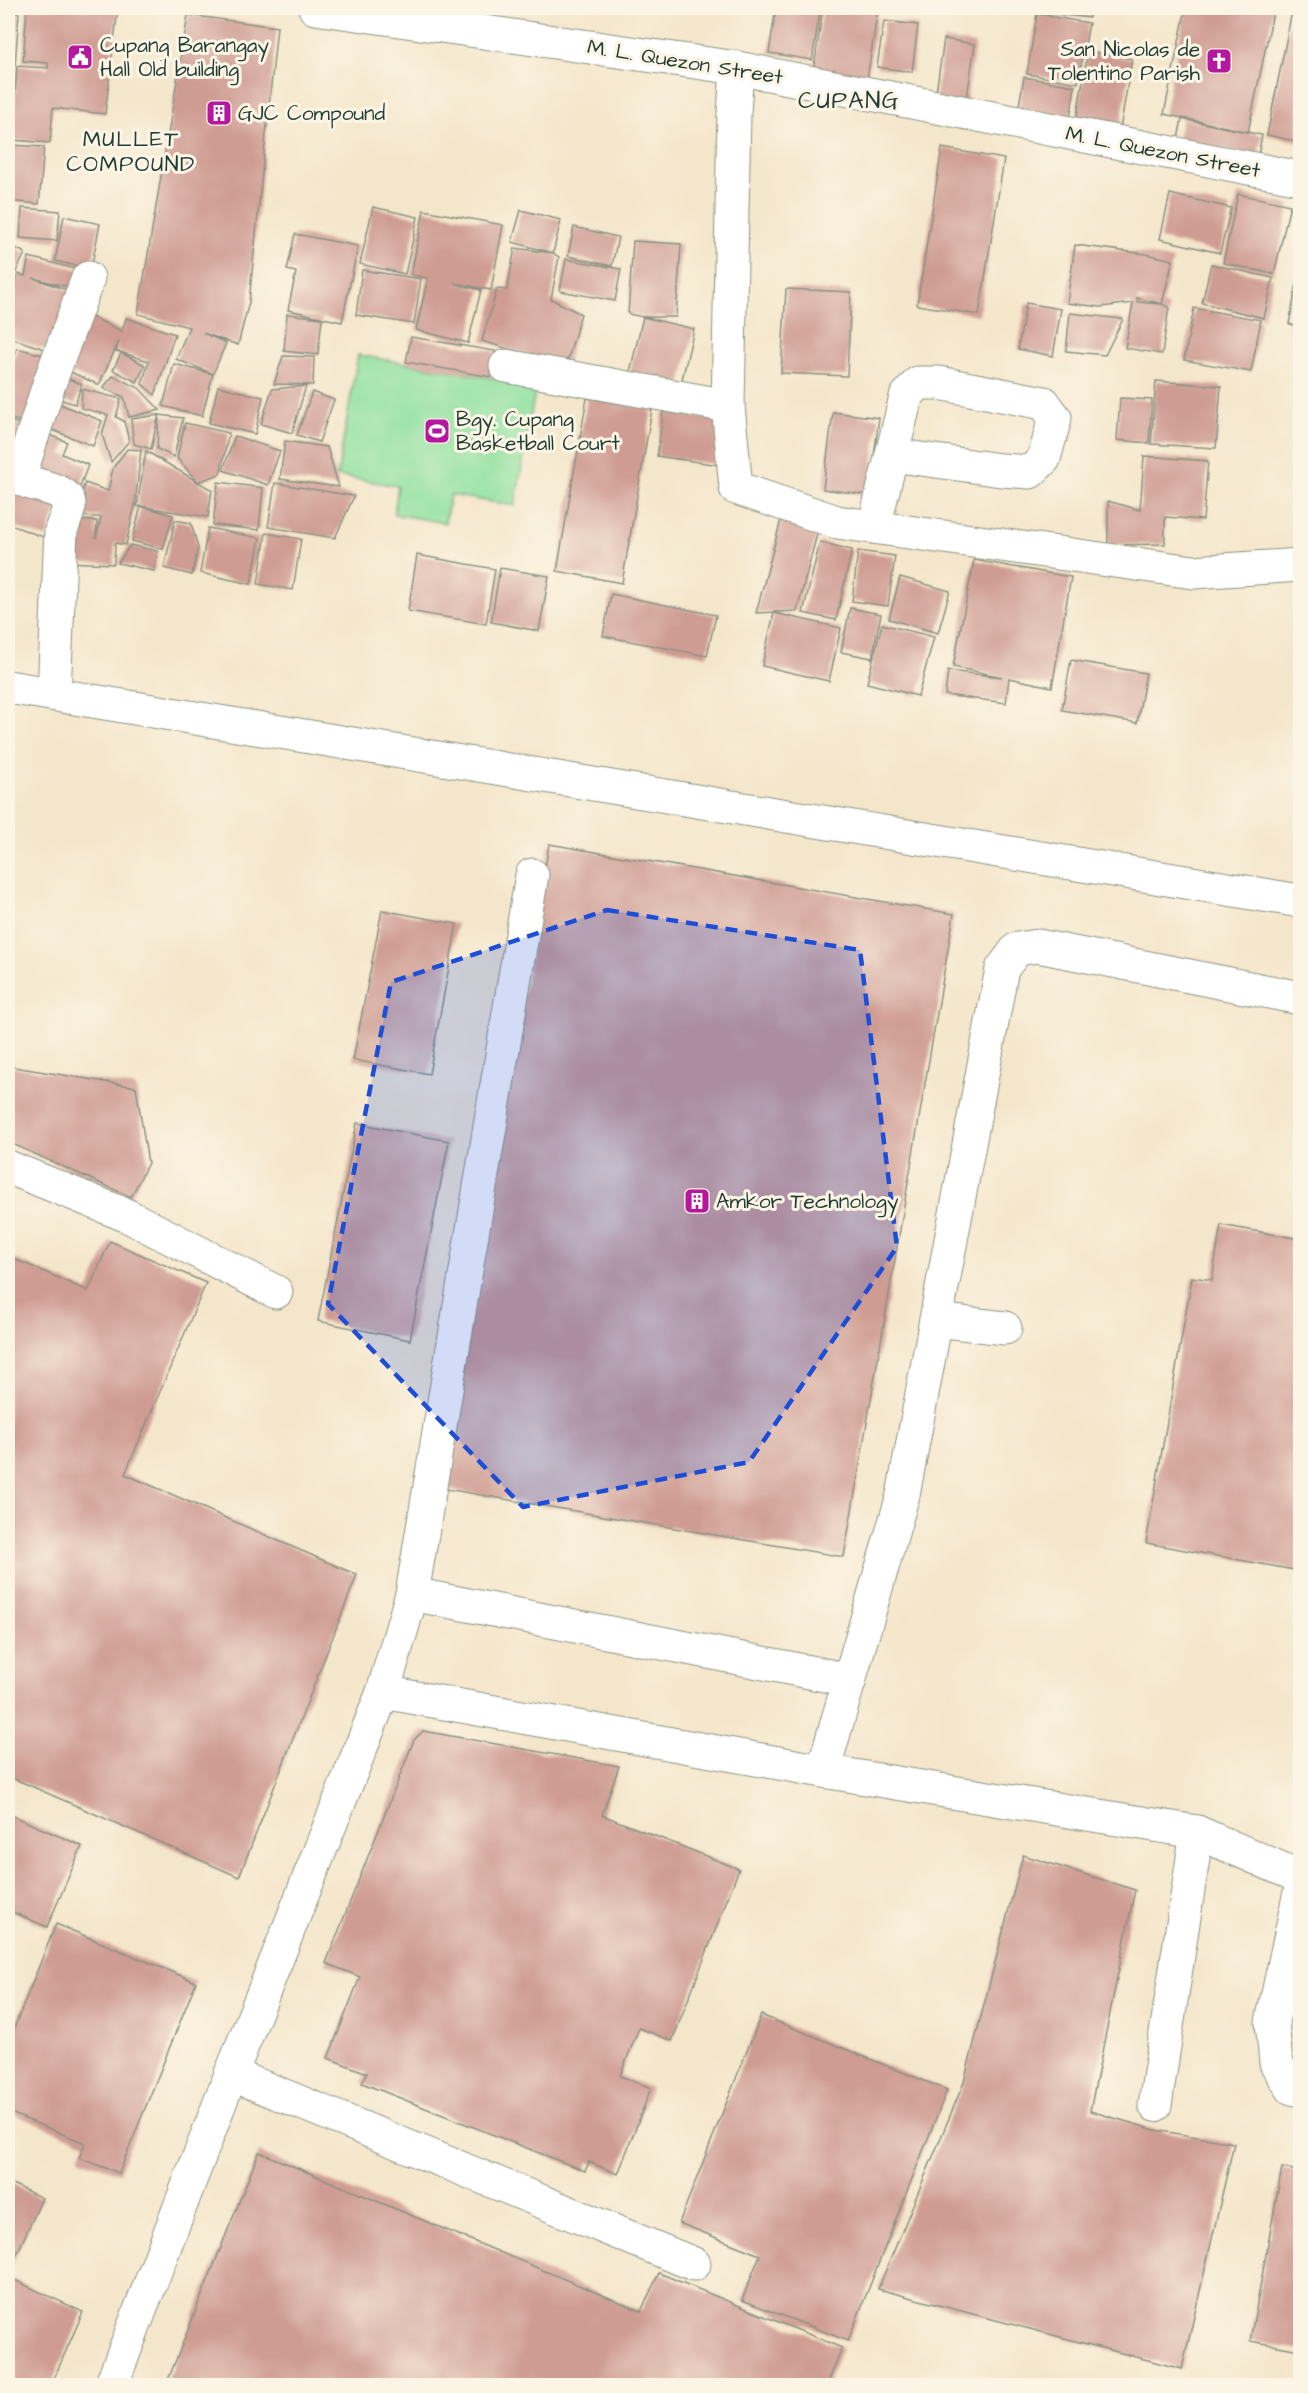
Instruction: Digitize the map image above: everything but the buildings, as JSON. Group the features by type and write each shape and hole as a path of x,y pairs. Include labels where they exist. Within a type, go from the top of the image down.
{"street":[{"name":"M. L. Quezon Street","path":"315,8 737,68 1300,178"},
{"path":"737,68 734,113 728,406 736,488 837,522 1193,572 1300,565"},
{"path":"54,694 61,530 69,506 68,499 62,493 23,480 21,472 49,384 88,278"},
{"path":"506,366 728,406"},
{"path":"874,527 906,397 918,383 939,384 1044,404 1054,418 1044,459 1030,472 892,455"},
{"path":"8,687 1300,901"},
{"path":"111,2385 231,2074 383,1692 412,1594 532,875"},
{"path":"823,1771 903,1495 1002,969 1017,950 1038,946 1300,998"},
{"path":"8,1167 128,1216 276,1292"},
{"path":"936,1320 1005,1328"},
{"path":"412,1594 850,1680"},
{"path":"383,1692 823,1771 1197,1832 1300,1877"},
{"path":"1155,2105 1197,1832"},
{"path":"1300,1892 1272,2022 1276,2063 1292,2088 1300,2090"},
{"path":"231,2074 694,2264"}],"highlighted area":[{"path":"607,910 860,950 897,1247 749,1462 523,1507 328,1304 391,982"}],"green space":[{"name":"Bgy. Cupang Basketball Court","path":"358,355 536,386 515,506 450,495 445,523 394,514 398,486 337,476"}],"place":[{"name":"Cupang Barangay Hall Old building","path":"80,57"},
{"name":"San Nicolas de Tolentino Parish","path":"1219,61"},
{"name":"GJC Compound","path":"219,113"},
{"name":"Bgy. Cupang Basketball Court","path":"437,431"},
{"name":"Amkor Technology","path":"697,1201"}],"district":[{"name":"CUPANG","path":"849,101"},
{"name":"MULLET COMPOUND","path":"131,152"}]}
